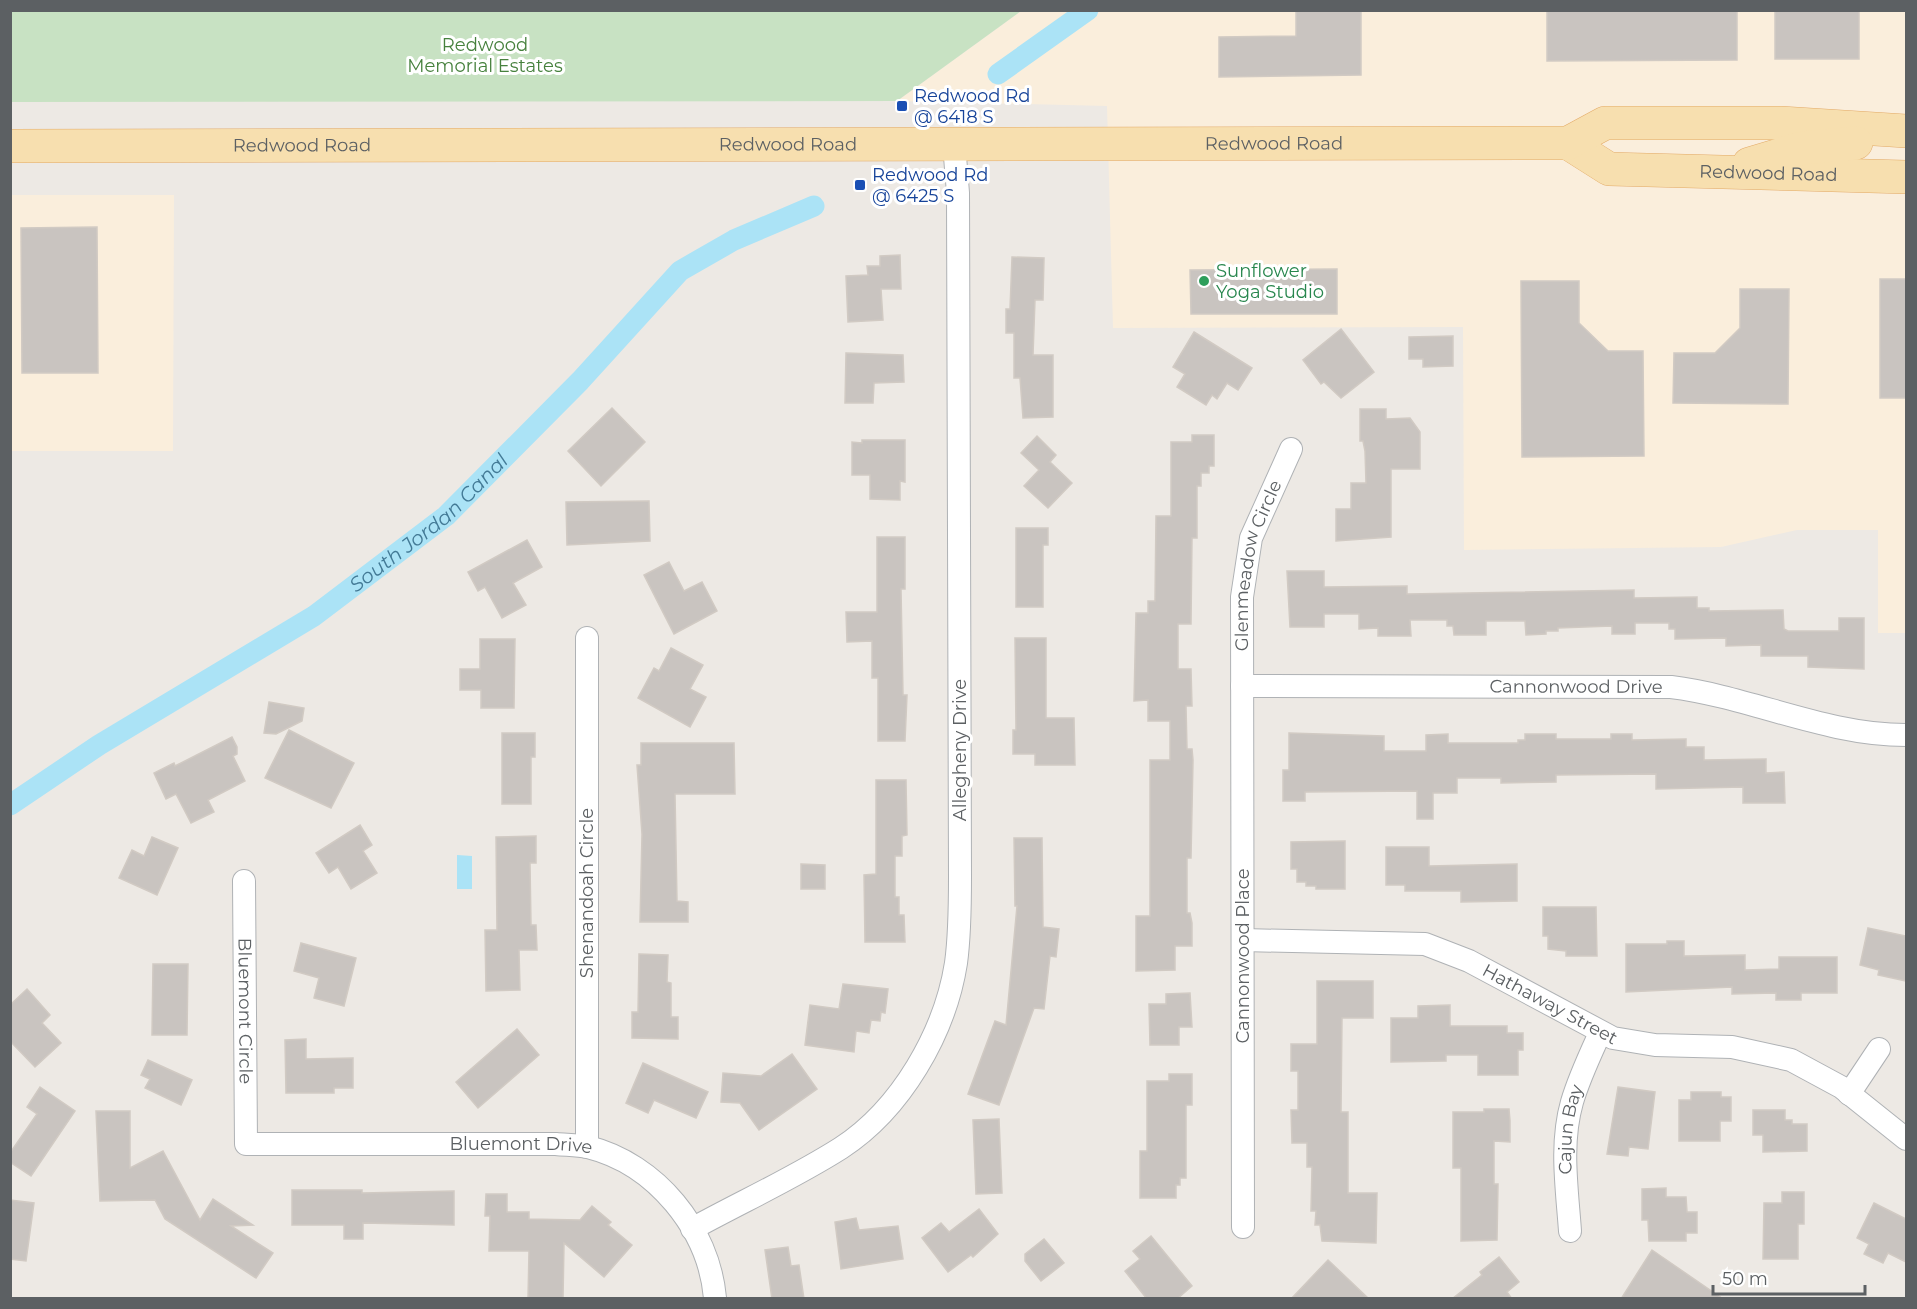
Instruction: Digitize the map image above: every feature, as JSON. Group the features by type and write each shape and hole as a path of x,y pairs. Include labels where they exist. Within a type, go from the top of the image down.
{"main road":[{"name":"Redwood Road","path":"10,146 1568,144 1605,123 1781,123 1906,131"},
{"path":"1718,174 1802,148 1856,143 1906,131"},
{"name":"Redwood Road","path":"1568,144 1609,169 1718,174 1906,177"}],"street":[{"name":"Allegheny Drive","path":"693,1229 841,1147 869,1126 902,1090 933,1036 947,1000 956,963 960,876 958,205 954,144"},
{"name":"Glenmeadow Circle","path":"1242,686 1242,597 1246,557 1257,520 1291,449"},
{"name":"Shenandoah Circle","path":"587,638 587,1147"},
{"name":"Cannonwood Drive","path":"1242,686 1671,687 1710,694 1842,729 1906,735"},
{"name":"Cannonwood Place","path":"1242,686 1243,1227"},
{"name":"Bluemont Circle","path":"244,881 246,1144"},
{"name":"Hathaway Street","path":"1243,940 1425,944 1469,961 1600,1033 1640,1044 1732,1047 1776,1055 1821,1075 1906,1139"},
{"name":"Cajun Bay","path":"1570,1231 1565,1155 1568,1119 1579,1083 1600,1033"},
{"path":"1849,1094 1879,1049"},
{"name":"Bluemont Drive","path":"246,1144 556,1144 587,1147 636,1167 675,1202 693,1229 705,1258 715,1299"}],"shaded area":[{"path":"1021,11 1906,11 1906,633 1878,633 1878,530 1797,530 1721,547 1464,550 1463,327 1113,328 1107,106 897,101"},
{"path":"10,195 174,195 173,451 11,451"}],"green space":[{"name":"Redwood Memorial Estates","path":"10,11 1021,11 897,101 11,102"}],"water":[{"path":"457,855 472,856 472,889 457,889"}],"building":[{"path":"1296,10 1361,10 1361,75 1219,77 1219,37 1296,36"},
{"path":"1547,10 1737,10 1737,60 1547,61"},
{"path":"1775,10 1859,10 1859,59 1775,59"},
{"path":"97,227 98,373 22,373 21,228"},
{"path":"900,255 901,289 881,289 883,320 848,322 846,276 868,275 867,266 880,266 880,256"},
{"path":"1012,257 1044,258 1043,300 1035,300 1033,355 1053,355 1053,417 1023,418 1020,378 1014,378 1014,333 1006,333 1006,309 1010,309"},
{"path":"1337,269 1337,314 1191,314 1190,270"},
{"path":"1880,279 1906,279 1906,398 1880,398"},
{"path":"1521,281 1579,281 1579,323 1608,351 1643,351 1644,456 1522,457"},
{"path":"1740,289 1789,289 1788,404 1673,403 1674,353 1715,353 1740,328"},
{"path":"1341,329 1374,372 1341,398 1324,382 1321,384 1303,360"},
{"path":"1194,332 1252,368 1238,390 1227,383 1217,399 1212,395 1206,405 1177,387 1185,374 1173,367"},
{"path":"1453,336 1453,366 1423,367 1423,359 1409,359 1409,337"},
{"path":"846,353 903,355 904,382 874,383 873,403 845,403"},
{"path":"612,408 645,442 601,486 568,451"},
{"path":"1360,409 1386,409 1386,419 1410,418 1420,432 1420,469 1391,469 1391,537 1336,541 1336,509 1351,509 1351,483 1366,483 1365,451 1363,441 1360,441"},
{"path":"1192,435 1214,435 1214,466 1209,466 1209,473 1201,473 1201,486 1197,486 1197,538 1192,538 1191,624 1178,624 1178,669 1191,669 1192,706 1186,706 1187,749 1192,749 1193,760 1191,858 1187,858 1187,913 1190,913 1192,923 1192,946 1175,946 1175,970 1136,971 1136,916 1150,916 1150,760 1170,760 1170,721 1148,721 1148,700 1134,701 1136,613 1148,613 1148,601 1155,601 1156,516 1171,516 1171,442 1192,442"},
{"path":"1037,436 1056,455 1050,462 1072,483 1048,508 1024,486 1039,470 1021,453"},
{"path":"862,440 905,440 905,482 900,481 900,500 870,499 870,475 852,475 852,442 862,443"},
{"path":"649,501 650,541 567,545 566,502"},
{"path":"1016,528 1048,528 1048,545 1043,545 1043,607 1016,607"},
{"path":"877,537 905,537 905,589 901,589 903,695 907,695 905,741 878,741 878,678 872,678 872,641 847,642 846,612 877,612"},
{"path":"527,540 542,567 513,583 526,605 502,618 485,587 478,591 468,572"},
{"path":"669,562 684,591 702,582 717,611 674,634 644,575"},
{"path":"1287,571 1324,571 1324,587 1407,586 1407,594 1634,590 1634,598 1697,597 1697,608 1709,608 1709,611 1783,610 1784,629 1788,631 1839,631 1839,618 1864,618 1864,669 1808,667 1808,656 1761,656 1761,645 1726,646 1726,638 1675,639 1675,629 1669,629 1669,623 1635,623 1635,634 1612,634 1612,626 1558,628 1558,631 1546,631 1546,634 1526,635 1525,621 1486,621 1486,635 1454,635 1453,626 1447,626 1447,620 1410,620 1411,636 1378,636 1378,628 1359,629 1359,614 1324,614 1324,627 1290,627"},
{"path":"1015,638 1046,638 1046,718 1074,718 1075,765 1035,765 1035,754 1013,754 1013,730 1016,730"},
{"path":"480,639 515,639 514,708 481,708 481,690 460,690 460,669 480,669"},
{"path":"671,648 703,665 690,689 706,697 690,727 638,698 654,668 659,671"},
{"path":"269,702 304,708 302,721 276,734 264,733"},
{"path":"289,730 354,763 331,808 265,778"},
{"path":"502,733 535,733 535,757 531,757 531,804 502,804"},
{"path":"1289,733 1384,736 1384,751 1426,751 1426,735 1448,734 1448,743 1518,743 1518,740 1525,740 1525,734 1556,734 1556,739 1611,739 1611,734 1632,734 1632,740 1686,739 1686,747 1704,747 1704,760 1766,759 1766,773 1784,772 1785,803 1743,803 1743,787 1656,789 1656,774 1556,775 1556,782 1501,783 1501,778 1457,778 1457,793 1433,793 1433,819 1417,819 1417,791 1305,792 1305,801 1283,801 1283,770 1289,770"},
{"path":"232,737 237,747 237,754 233,756 245,781 208,800 214,812 191,823 176,794 166,799 154,773 174,763 175,766"},
{"path":"641,743 734,743 735,794 675,794 677,901 688,902 688,922 640,922 642,834 637,765 641,765"},
{"path":"876,780 906,780 907,835 902,836 902,856 895,856 895,897 899,897 899,915 904,915 905,942 865,942 864,875 876,874"},
{"path":"360,825 372,845 363,851 377,873 351,889 338,867 329,873 316,853"},
{"path":"536,836 536,863 530,863 531,925 536,925 537,950 519,950 520,990 486,991 485,930 497,930 496,837"},
{"path":"152,837 178,848 157,895 119,878 132,850 144,856"},
{"path":"1014,838 1042,838 1043,927 1059,929 1056,957 1050,956 1044,1009 1034,1008 999,1105 968,1094 995,1021 1006,1025 1017,906 1015,906"},
{"path":"1345,841 1345,889 1316,889 1316,886 1306,886 1306,882 1297,882 1297,869 1291,869 1291,842"},
{"path":"1386,847 1429,847 1429,866 1517,864 1517,901 1461,902 1461,891 1405,891 1405,885 1386,885"},
{"path":"801,864 825,865 825,889 801,889"},
{"path":"1543,907 1596,907 1597,956 1566,956 1566,951 1548,949 1548,936 1543,936"},
{"path":"1868,928 1906,936 1906,981 1878,975 1879,970 1860,965"},
{"path":"1667,941 1684,941 1684,956 1745,955 1745,970 1779,969 1779,957 1837,957 1837,993 1801,993 1801,1000 1776,1000 1776,993 1732,994 1732,987 1626,992 1626,944 1667,944"},
{"path":"301,943 356,958 344,1006 314,998 319,978 294,971"},
{"path":"639,954 668,955 667,982 671,983 671,1017 678,1017 678,1039 632,1038 632,1012 638,1012"},
{"path":"153,964 188,964 187,1035 152,1035"},
{"path":"1317,981 1373,981 1373,1018 1342,1018 1341,1112 1348,1112 1348,1193 1377,1193 1376,1243 1322,1241 1320,1225 1315,1225 1316,1211 1311,1211 1312,1167 1307,1167 1307,1143 1292,1143 1291,1110 1298,1110 1298,1071 1291,1071 1291,1044 1317,1044"},
{"path":"843,984 888,989 885,1013 881,1012 880,1021 871,1020 869,1033 856,1031 854,1052 805,1045 810,1005 839,1009"},
{"path":"27,989 50,1015 42,1023 61,1043 35,1067 10,1041 10,1005"},
{"path":"1190,993 1192,1027 1179,1027 1179,1045 1150,1045 1149,1004 1166,1004 1166,994"},
{"path":"1450,1005 1450,1026 1507,1026 1507,1033 1523,1033 1523,1050 1518,1050 1518,1075 1478,1075 1478,1055 1446,1055 1446,1061 1391,1062 1391,1018 1418,1018 1418,1006"},
{"path":"517,1029 539,1055 478,1108 456,1082"},
{"path":"306,1039 306,1059 353,1058 353,1088 334,1088 334,1093 286,1093 285,1040"},
{"path":"792,1054 817,1089 759,1130 740,1103 721,1102 723,1073 761,1076"},
{"path":"148,1060 192,1080 181,1105 145,1088 150,1079 141,1075"},
{"path":"643,1063 708,1092 696,1118 654,1100 648,1113 626,1103"},
{"path":"1169,1074 1192,1074 1192,1105 1186,1105 1186,1178 1180,1178 1180,1185 1176,1185 1176,1198 1140,1198 1140,1151 1147,1151 1147,1081 1169,1081"},
{"path":"40,1087 75,1111 31,1176 10,1162 10,1153 37,1114 27,1107"},
{"path":"1618,1087 1655,1092 1648,1149 1629,1147 1628,1156 1607,1154"},
{"path":"1691,1092 1721,1092 1721,1097 1731,1097 1731,1121 1720,1121 1720,1141 1679,1141 1679,1100 1691,1100"},
{"path":"1484,1109 1509,1109 1510,1142 1494,1141 1494,1184 1498,1184 1497,1240 1461,1241 1461,1168 1453,1168 1453,1112 1484,1112"},
{"path":"1753,1110 1785,1110 1785,1120 1792,1120 1792,1124 1807,1124 1807,1151 1763,1152 1763,1135 1753,1135"},
{"path":"96,1111 130,1111 130,1168 163,1151 200,1220 213,1199 253,1225 231,1226 273,1253 256,1278 165,1219 155,1200 100,1201"},
{"path":"999,1119 1002,1193 976,1194 973,1120"},
{"path":"1666,1188 1666,1197 1686,1197 1687,1212 1697,1212 1697,1233 1686,1233 1686,1241 1649,1241 1648,1220 1642,1220 1642,1189"},
{"path":"292,1190 362,1190 362,1193 454,1191 454,1225 363,1223 363,1239 344,1239 344,1225 292,1225"},
{"path":"1782,1192 1804,1192 1804,1224 1798,1224 1798,1259 1763,1259 1764,1203 1782,1203"},
{"path":"486,1194 507,1194 507,1212 529,1212 529,1219 580,1220 592,1206 611,1222 608,1225 632,1245 604,1277 564,1243 563,1299 528,1299 529,1251 489,1251 490,1216 485,1216"},
{"path":"10,1200 34,1203 26,1261 10,1259"},
{"path":"1874,1203 1906,1219 1906,1262 1888,1253 1883,1263 1864,1254 1869,1244 1857,1238"},
{"path":"979,1209 998,1234 973,1257 971,1255 948,1272 922,1238 941,1223 949,1232"},
{"path":"856,1218 859,1230 898,1226 903,1259 841,1269 835,1222"},
{"path":"1151,1236 1192,1286 1177,1299 1147,1299 1125,1271 1140,1259 1133,1251"},
{"path":"1044,1239 1064,1263 1041,1281 1025,1261 1025,1254"},
{"path":"788,1247 791,1266 799,1265 804,1299 772,1299 765,1250"},
{"path":"1652,1250 1723,1299 1621,1299"},
{"path":"1499,1257 1519,1282 1507,1292 1512,1299 1452,1299 1482,1275 1480,1272"},
{"path":"1328,1260 1369,1299 1291,1299"}],"waterway":[{"name":"South Jordan Canal","path":"998,74 1088,10"},
{"name":"South Jordan Canal","path":"10,805 99,745 314,616 446,516 580,381 680,271 734,240 814,206"}],"place":[{"name":"Redwood Rd @ 6418 S","path":"902,106"},
{"name":"Redwood Rd @ 6425 S","path":"860,185"},
{"name":"Sunflower Yoga Studio","path":"1204,281"}]}
